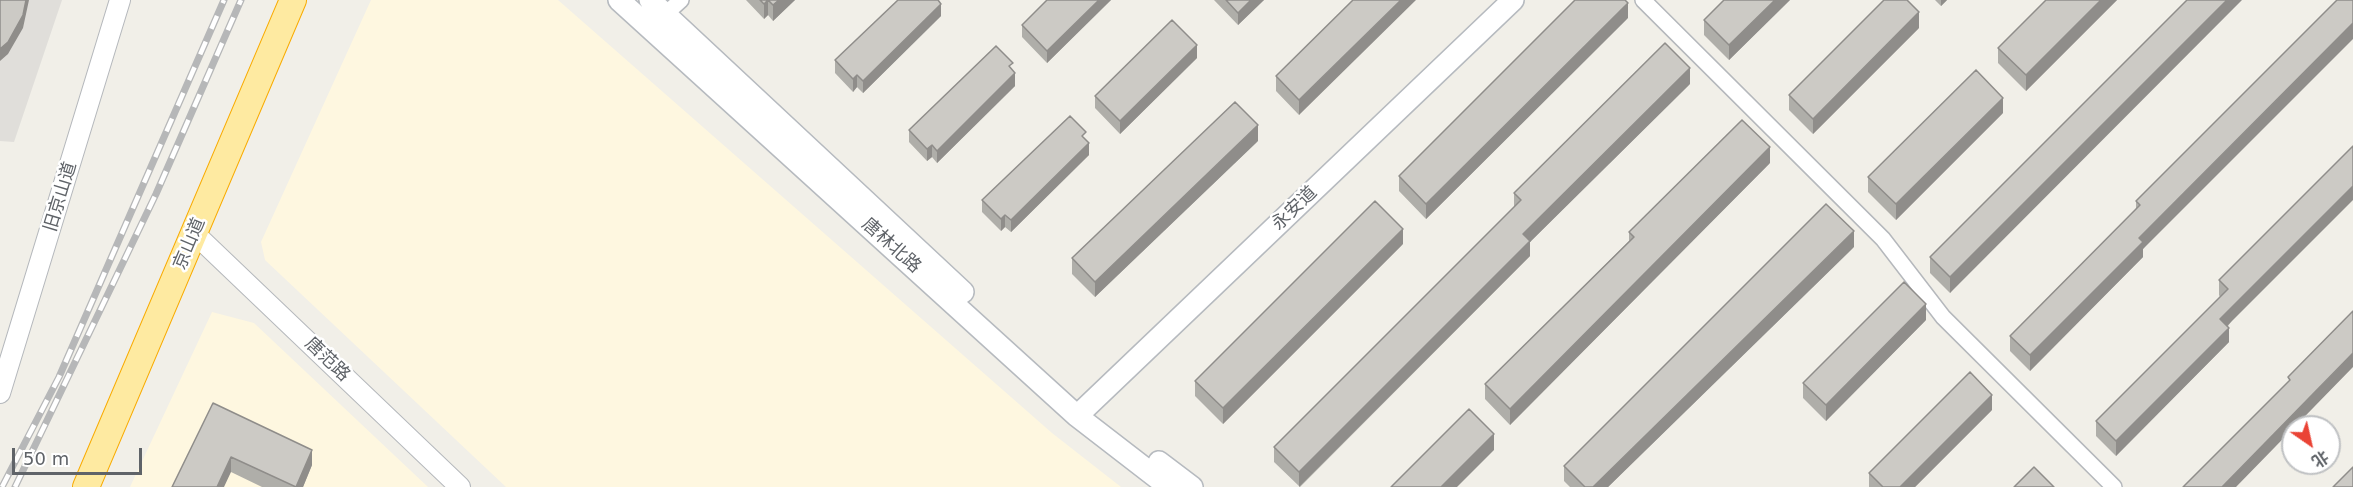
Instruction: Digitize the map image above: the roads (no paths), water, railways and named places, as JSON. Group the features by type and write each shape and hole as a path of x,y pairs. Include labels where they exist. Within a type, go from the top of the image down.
{"highway":[{"name":"京山道","path":"86,487 293,0"}],"main road":[{"name":"唐林北路","path":"619,0 655,14 1082,412 1169,487"},
{"name":"永安道","path":"1082,412 1513,0"},
{"name":"唐林北路","path":"1082,412 1192,487"}],"street":[{"name":"旧京山道","path":"0,393 120,0"},
{"path":"655,14 681,0"},
{"path":"1643,0 1883,239 1943,317 2114,487"},
{"name":"唐范路","path":"194,233 460,487"}],"railway":[{"path":"2,487 59,377 224,0"},
{"path":"15,487 156,194 241,0"}]}
